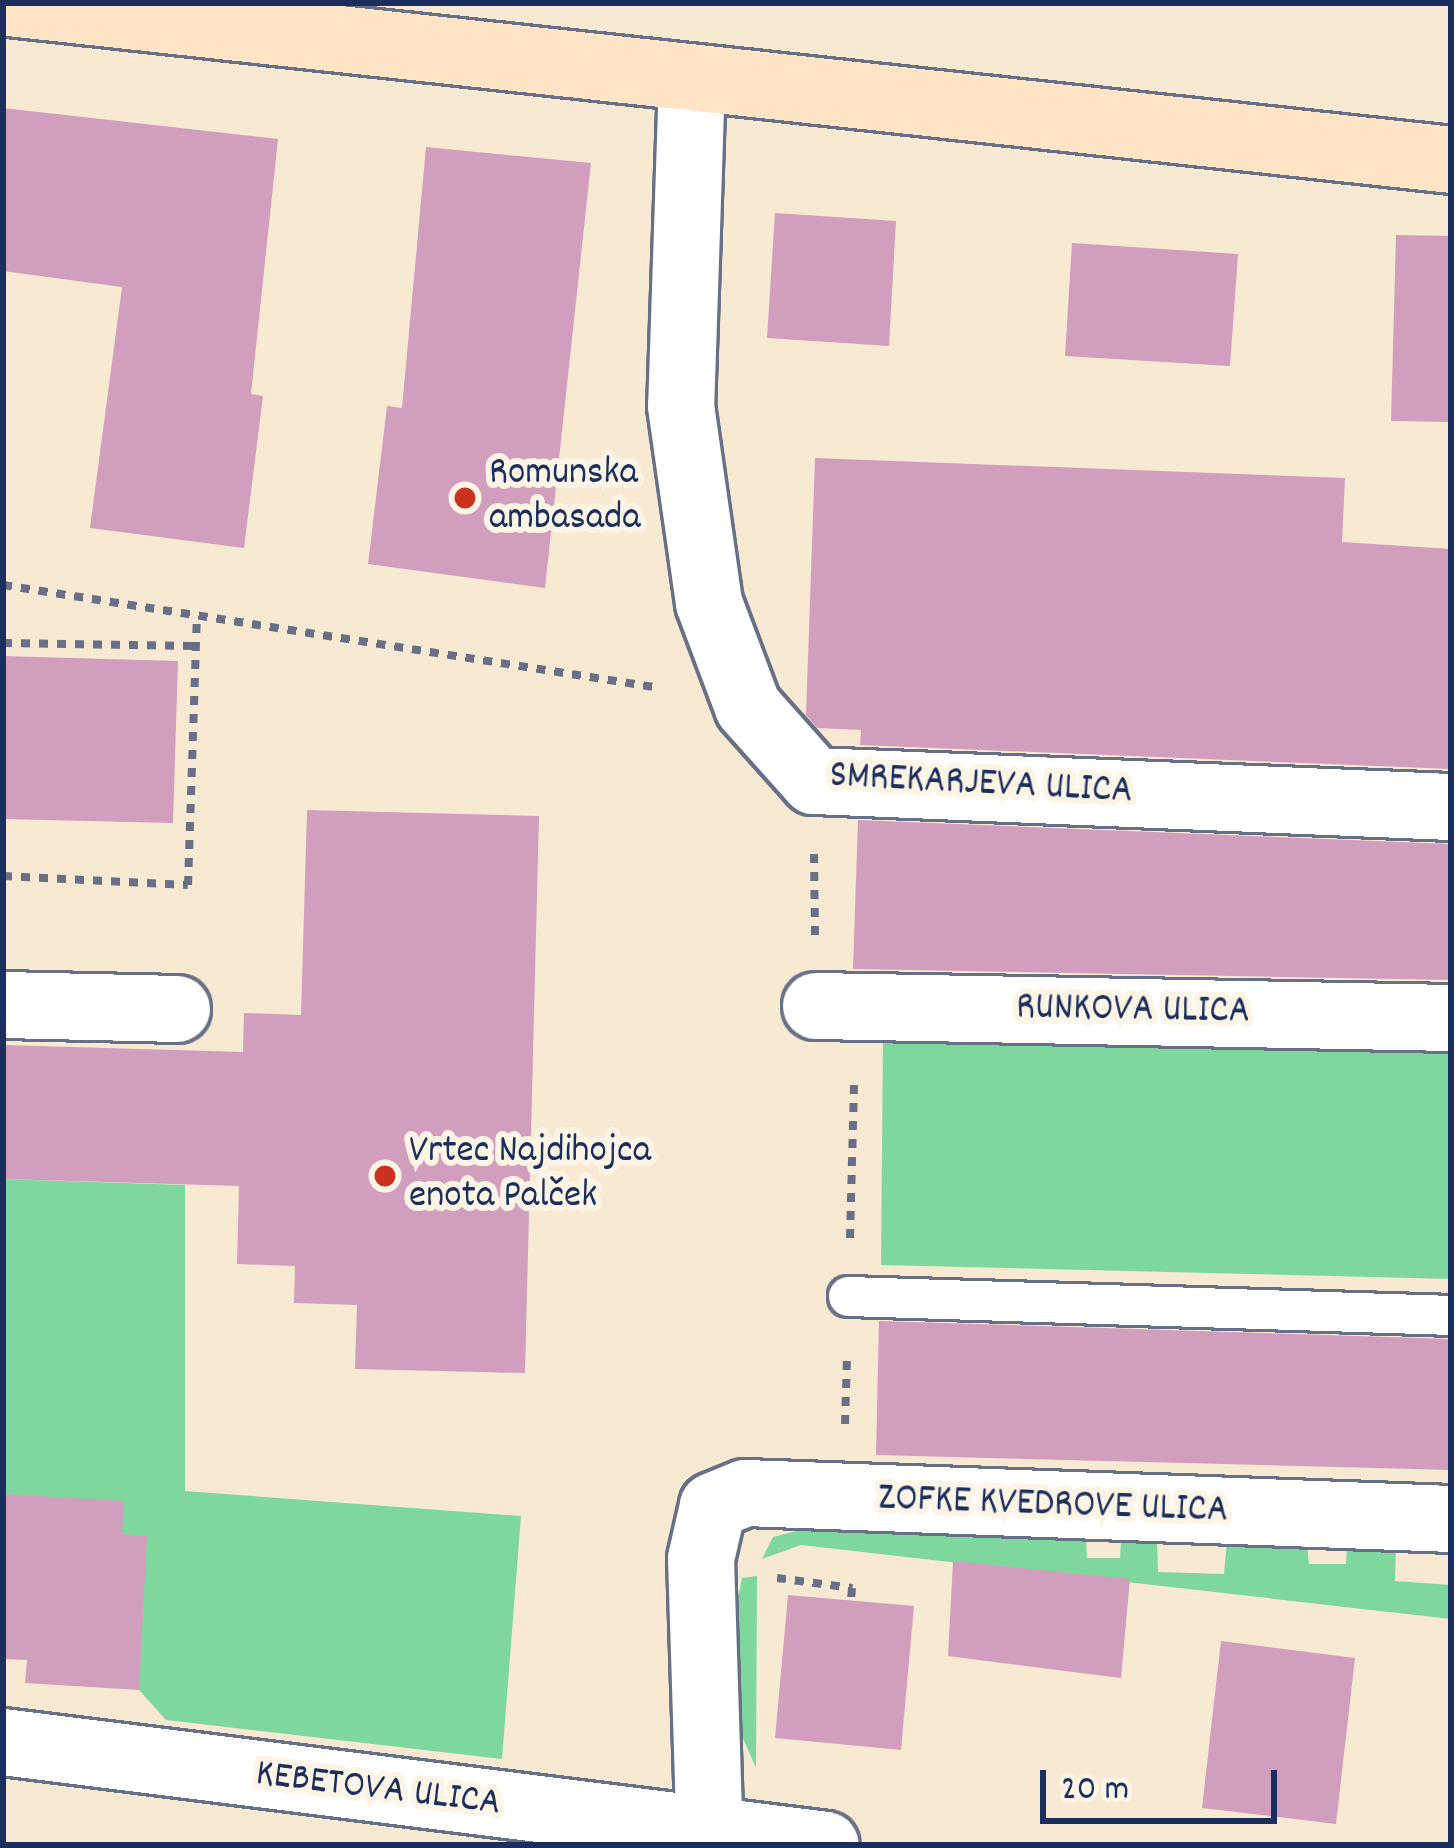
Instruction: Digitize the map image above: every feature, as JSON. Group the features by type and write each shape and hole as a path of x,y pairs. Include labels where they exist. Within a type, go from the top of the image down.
{"street":[{"path":"9,3 1451,160"},
{"name":"SMREKARJEVA ULICA","path":"692,79 681,406 709,603 748,706 814,781 1451,806"},
{"path":"3,1005 177,1009"},
{"name":"RUNKOVA ULICA","path":"815,1006 1451,1018"},
{"name":"ZOFKE KVEDROVE ULICA","path":"710,1839 701,1559 713,1506 746,1493 1451,1519"},
{"name":"KEBETOVA ULICA","path":"3,1742 710,1839 826,1845"}],"lane":[{"path":"848,1296 1451,1315"}],"path":[{"path":"3,585 695,693 736,675"},
{"path":"3,876 188,885 197,616"},
{"path":"3,643 195,646"},
{"path":"814,781 815,1006"}],"green space":[{"path":"883,1032 1451,1049 1451,1279 881,1265"},
{"path":"3,1179 185,1185 185,1491 521,1516 502,1759 166,1720 139,1690 122,1534 3,1494"},
{"path":"800,1530 1086,1538 1087,1558 1120,1558 1121,1541 1157,1540 1158,1572 1224,1574 1227,1542 1307,1545 1309,1564 1346,1564 1347,1545 1396,1547 1395,1581 1451,1585 1451,1619 801,1545 762,1559 773,1537"},
{"path":"757,1576 756,1768 742,1736 735,1613 742,1578"}],"building":[{"path":"3,108 278,139 251,394 263,396 244,548 90,528 122,287 3,271"},
{"path":"426,147 591,163 545,588 368,564 387,406 402,408"},
{"path":"775,213 896,221 889,346 767,338"},
{"path":"1396,235 1451,236 1451,422 1391,421"},
{"path":"1072,243 1238,254 1230,366 1065,356"},
{"path":"815,458 1345,478 1342,542 1451,549 1451,769 860,745 861,730 817,728 806,715"},
{"path":"3,656 178,661 173,823 3,819"},
{"name":"Vrtec Najdihojca enota Palček","path":"307,810 539,816 525,1373 355,1369 357,1305 294,1303 295,1266 237,1264 239,1186 3,1179 3,1045 243,1052 244,1013 301,1015"},
{"path":"858,820 1451,844 1451,980 853,969"},
{"path":"879,1321 1451,1339 1451,1470 876,1455"},
{"path":"3,1494 124,1501 122,1534 147,1536 139,1690 25,1683 27,1660 3,1659"},
{"path":"953,1561 1130,1579 1121,1678 948,1656"},
{"path":"788,1595 914,1606 901,1750 775,1738"},
{"path":"1221,1641 1355,1658 1336,1824 1202,1808"}],"place":[{"name":"Romunska ambasada","path":"465,498"},
{"name":"Vrtec Najdihojca enota Palček","path":"385,1176"}]}
